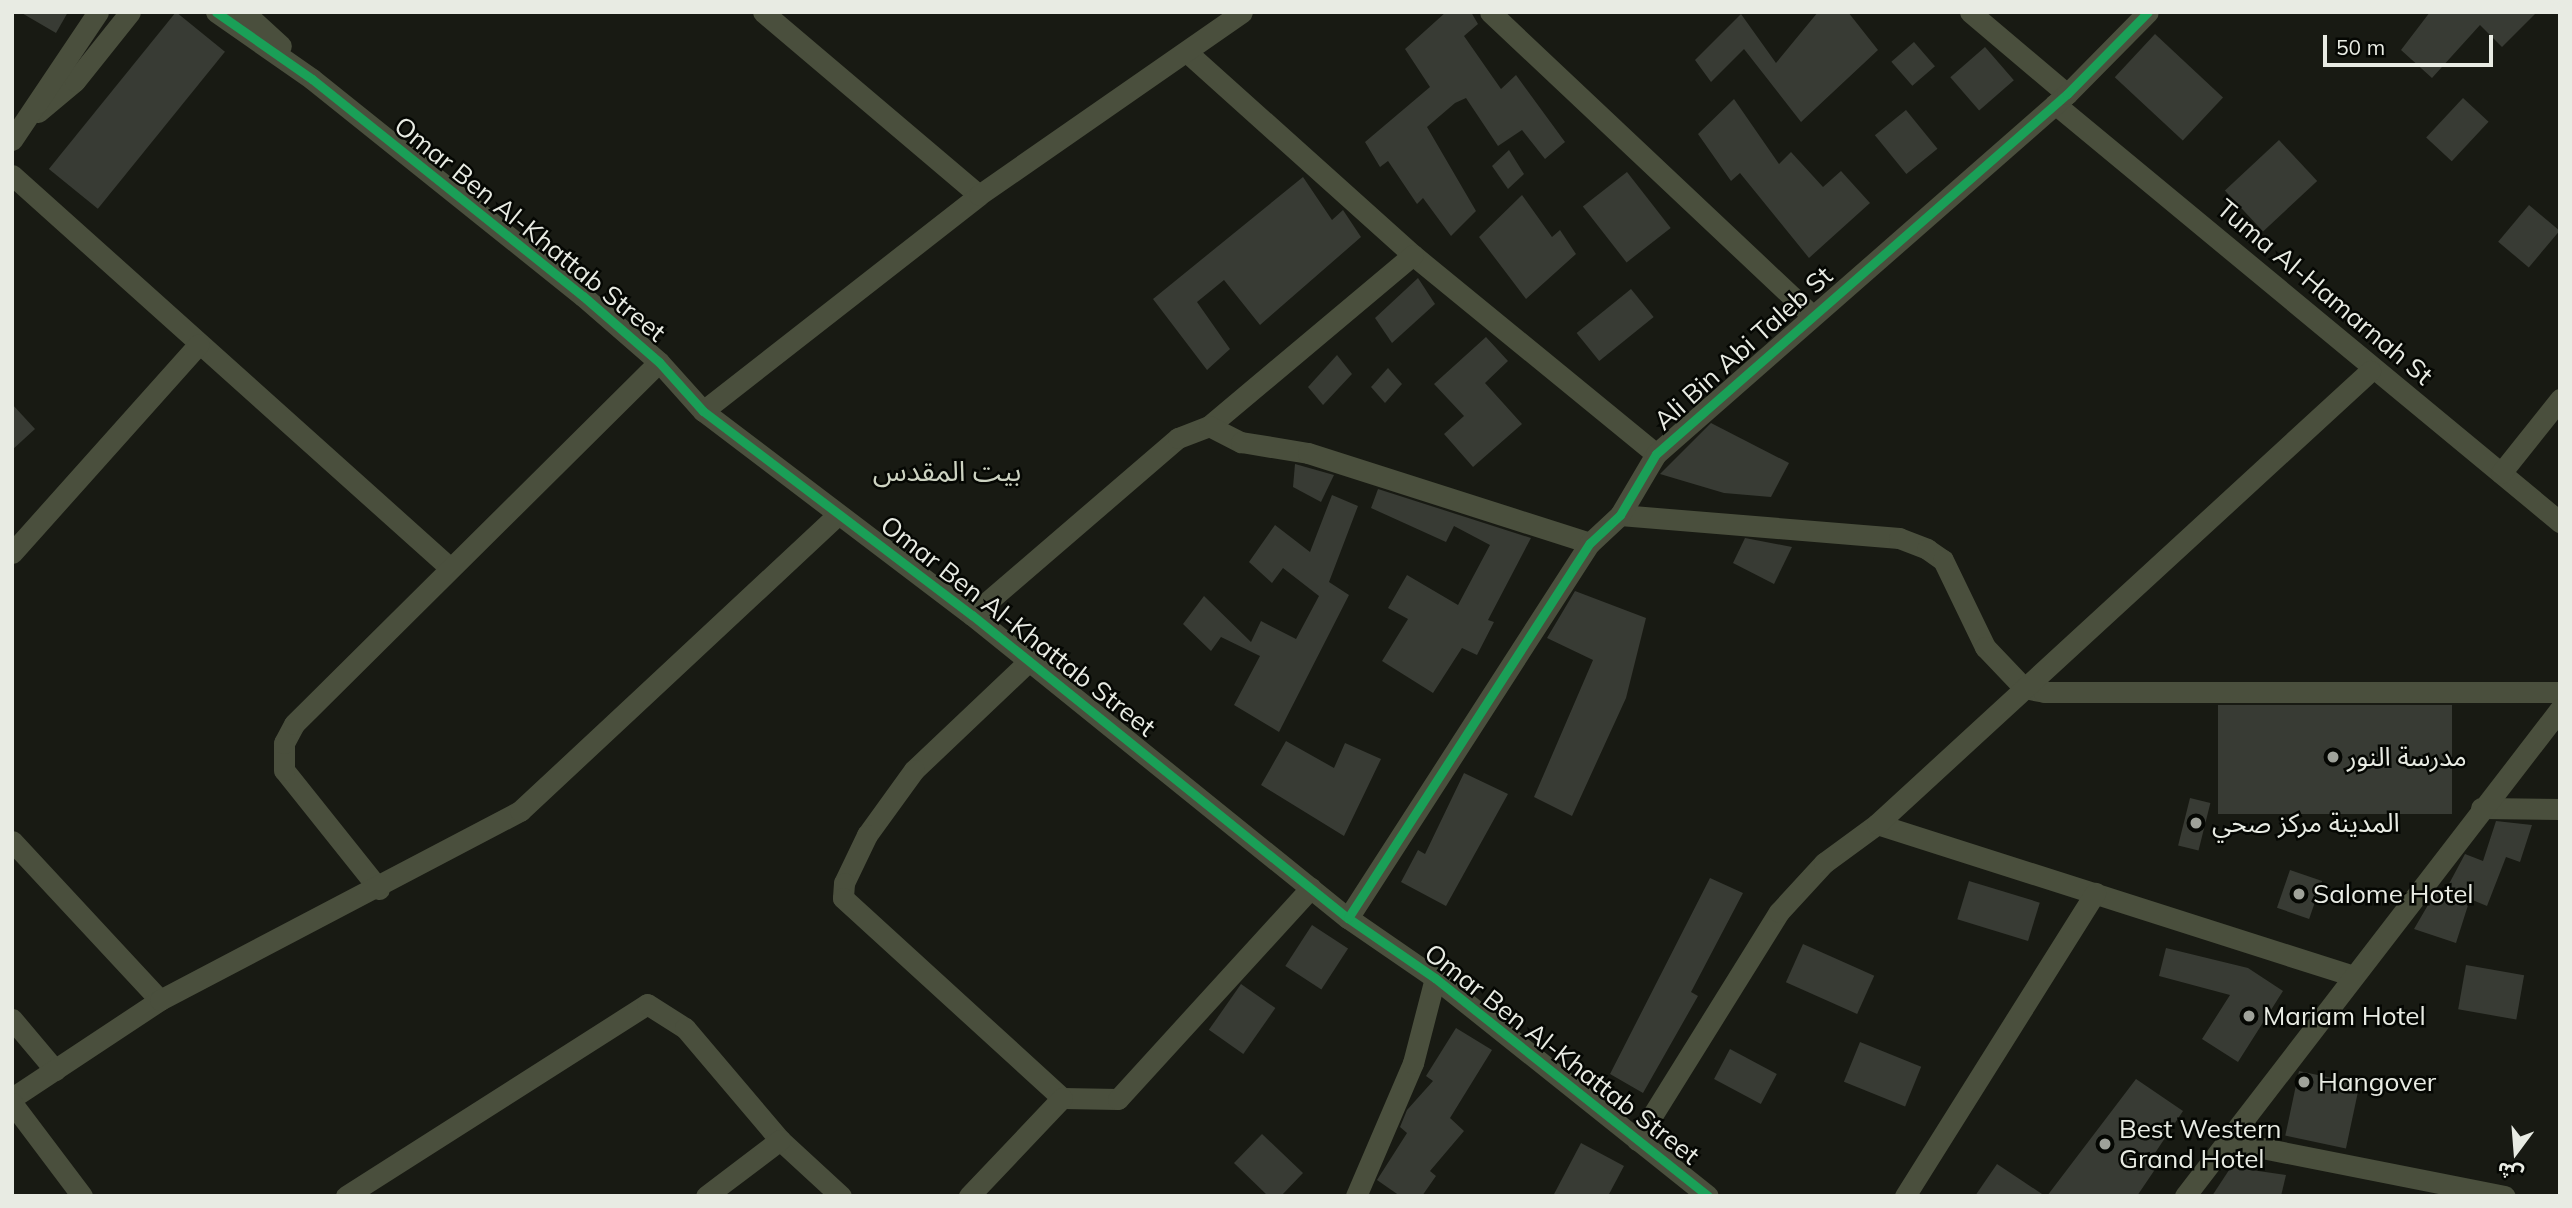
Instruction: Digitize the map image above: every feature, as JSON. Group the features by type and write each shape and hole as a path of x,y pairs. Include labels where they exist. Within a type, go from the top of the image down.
{"street":[{"path":"12,139 98,12"},
{"path":"30,116 57,100 130,12"},
{"path":"216,12 312,79"},
{"path":"244,12 312,79"},
{"path":"762,12 979,195"},
{"path":"703,411 979,195 1189,54 1242,12"},
{"path":"1490,12 1810,314"},
{"name":"Tuma Al-Hamarnah St","path":"1970,12 2061,99 2370,371 2560,522"},
{"name":"Ali Bin Abi Taleb St","path":"1348,918 1590,543 1620,515 1656,454 1810,314 2061,99 2148,12"},
{"path":"1189,54 1413,255 1656,454"},
{"name":"Omar Ben Al-Khattab Street","path":"312,79 659,362 703,411 972,614 1348,918 1435,978 1708,1196"},
{"path":"12,175 448,566"},
{"path":"972,614 1178,438 1209,426 1413,255"},
{"path":"12,552 199,344"},
{"path":"379,889 290,782 284,743 354,657 659,362"},
{"path":"1637,1140 1779,912 1824,863 1877,824 2370,371"},
{"path":"2501,473 2560,399"},
{"path":"1209,426 1241,442 1308,453 1590,543"},
{"path":"82,1196 12,1101 160,1000 379,889 520,811 838,514"},
{"path":"1620,515 1899,538 1927,549 1943,561 1985,647 2024,688 2056,694 2560,692"},
{"path":"1030,660 914,770 867,835 844,883 843,898 1062,1098 1118,1099 1311,888"},
{"path":"2185,1196 2350,975 2560,709"},
{"path":"2482,808 2560,808"},
{"path":"1877,824 2350,975"},
{"path":"12,841 160,1000"},
{"path":"1905,1196 2095,893"},
{"path":"1356,1196 1413,1063 1435,978"},
{"path":"346,1196 647,1003 684,1028 780,1140 841,1196"},
{"path":"12,1019 55,1070"},
{"path":"969,1196 1062,1098"},
{"path":"706,1196 780,1140"},
{"path":"2227,1141 2505,1196"}],"building":[{"path":"20,12 68,12 56,33"},
{"path":"176,12 225,52 98,209 49,169"},
{"path":"1446,12 1471,12 1478,24 1464,36 1501,89 1516,75 1565,142 1545,159 1522,130 1498,146 1466,98 1455,103 1427,127 1476,211 1451,236 1423,198 1417,204 1388,161 1380,167 1365,142 1430,87 1405,49"},
{"path":"1818,12 1848,12 1878,50 1801,122 1744,49 1711,82 1695,60 1741,14 1776,63"},
{"path":"2430,12 2537,12 2502,47 2480,25 2432,78 2401,50"},
{"path":"2155,34 2223,97 2183,141 2115,77"},
{"path":"1914,42 1935,66 1912,86 1891,62"},
{"path":"1985,47 2014,80 1979,110 1950,77"},
{"path":"2463,98 2489,122 2452,161 2426,137"},
{"path":"1734,99 1779,164 1791,152 1823,187 1841,171 1870,203 1809,258 1740,173 1731,181 1698,134"},
{"path":"1906,110 1937,149 1906,174 1875,135"},
{"path":"2279,140 2317,181 2263,231 2225,190"},
{"path":"1509,150 1524,174 1508,189 1492,166"},
{"path":"1627,172 1671,228 1627,262 1583,206"},
{"path":"1303,177 1332,220 1343,210 1361,237 1260,325 1224,280 1197,302 1230,349 1207,370 1153,299"},
{"path":"1522,195 1552,237 1560,230 1576,254 1526,299 1479,237"},
{"path":"2529,205 2560,231 2529,267 2498,242"},
{"path":"1418,278 1435,304 1392,343 1375,318"},
{"path":"1631,289 1654,317 1599,361 1577,333"},
{"path":"1486,337 1508,361 1485,383 1522,424 1473,467 1444,434 1464,416 1434,384"},
{"path":"1337,355 1352,374 1323,405 1308,387"},
{"path":"1388,368 1402,384 1385,403 1371,387"},
{"path":"12,404 35,429 12,450"},
{"path":"1711,423 1789,463 1771,497 1724,493 1660,474"},
{"path":"1295,464 1334,475 1321,502 1293,487"},
{"path":"1378,489 1531,538 1488,620 1494,622 1477,655 1462,648 1433,693 1382,661 1408,619 1388,608 1407,575 1458,605 1490,545 1454,526 1446,542 1371,508"},
{"path":"1332,495 1358,506 1329,582 1349,595 1279,732 1234,705 1260,656 1221,637 1211,651 1183,624 1204,596 1251,642 1261,621 1296,639 1319,596 1283,568 1272,583 1249,562 1275,525 1310,552"},
{"path":"1745,538 1792,547 1774,584 1733,563"},
{"path":"1575,591 1646,618 1626,698 1572,816 1534,797 1593,660 1547,638"},
{"name":"مدرسة النور","path":"2218,705 2452,705 2452,814 2218,814"},
{"path":"1286,741 1334,768 1345,743 1381,759 1344,836 1261,785"},
{"path":"1464,773 1508,794 1446,906 1401,882 1418,850 1425,854"},
{"path":"2190,798 2210,803 2199,851 2178,846"},
{"path":"2496,821 2532,825 2520,862 2506,857 2487,906 2470,899 2456,943 2414,929 2435,893 2443,895 2465,854 2483,861"},
{"name":"Salome Hotel","path":"2290,870 2322,881 2309,919 2277,908"},
{"path":"1710,878 1743,893 1691,992 1698,996 1643,1093 1610,1074"},
{"path":"1969,881 2040,903 2028,941 1957,919"},
{"path":"1312,925 1348,948 1321,990 1285,966"},
{"path":"1803,944 1874,976 1857,1014 1786,982"},
{"path":"2166,948 2248,968 2283,991 2238,1062 2202,1039 2230,995 2159,976"},
{"path":"2466,965 2524,975 2516,1020 2458,1009"},
{"path":"1241,984 1275,1008 1243,1054 1209,1030"},
{"path":"1456,1028 1492,1050 1450,1118 1464,1131 1430,1171 1436,1176 1422,1196 1400,1196 1377,1180 1407,1133 1400,1127 1407,1110 1433,1081 1426,1076"},
{"path":"1860,1042 1921,1067 1905,1107 1844,1082"},
{"path":"1730,1049 1777,1074 1761,1104 1714,1079"},
{"path":"2299,1071 2360,1084 2346,1148 2285,1136"},
{"path":"2136,1079 2183,1111 2151,1159 2158,1165 2137,1196 2047,1196"},
{"path":"1262,1134 1303,1173 1281,1196 1268,1196 1234,1163"},
{"path":"1581,1143 1624,1166 1608,1196 1553,1196"},
{"name":"Best Western Grand Hotel","path":"1997,1164 2045,1196 1975,1196"},
{"path":"2231,1167 2286,1175 2281,1196 2212,1196"}],"cycle path":[{"path":"216,12 312,79 583,296 659,362 703,411 972,615 1348,918 1435,978 1708,1196"},
{"path":"1348,918 1590,543 1620,515 1656,454 2067,94 2148,12"}],"place":[{"name":"مدرسة النور","path":"2333,757"},
{"name":"المدينة مركز صحي","path":"2196,823"},
{"name":"Salome Hotel","path":"2299,894"},
{"name":"Mariam Hotel","path":"2249,1016"},
{"name":"Hangover","path":"2304,1082"},
{"name":"Best Western Grand Hotel","path":"2105,1144"}],"district":[{"name":"بيت المقدس","path":"947,471"}]}
